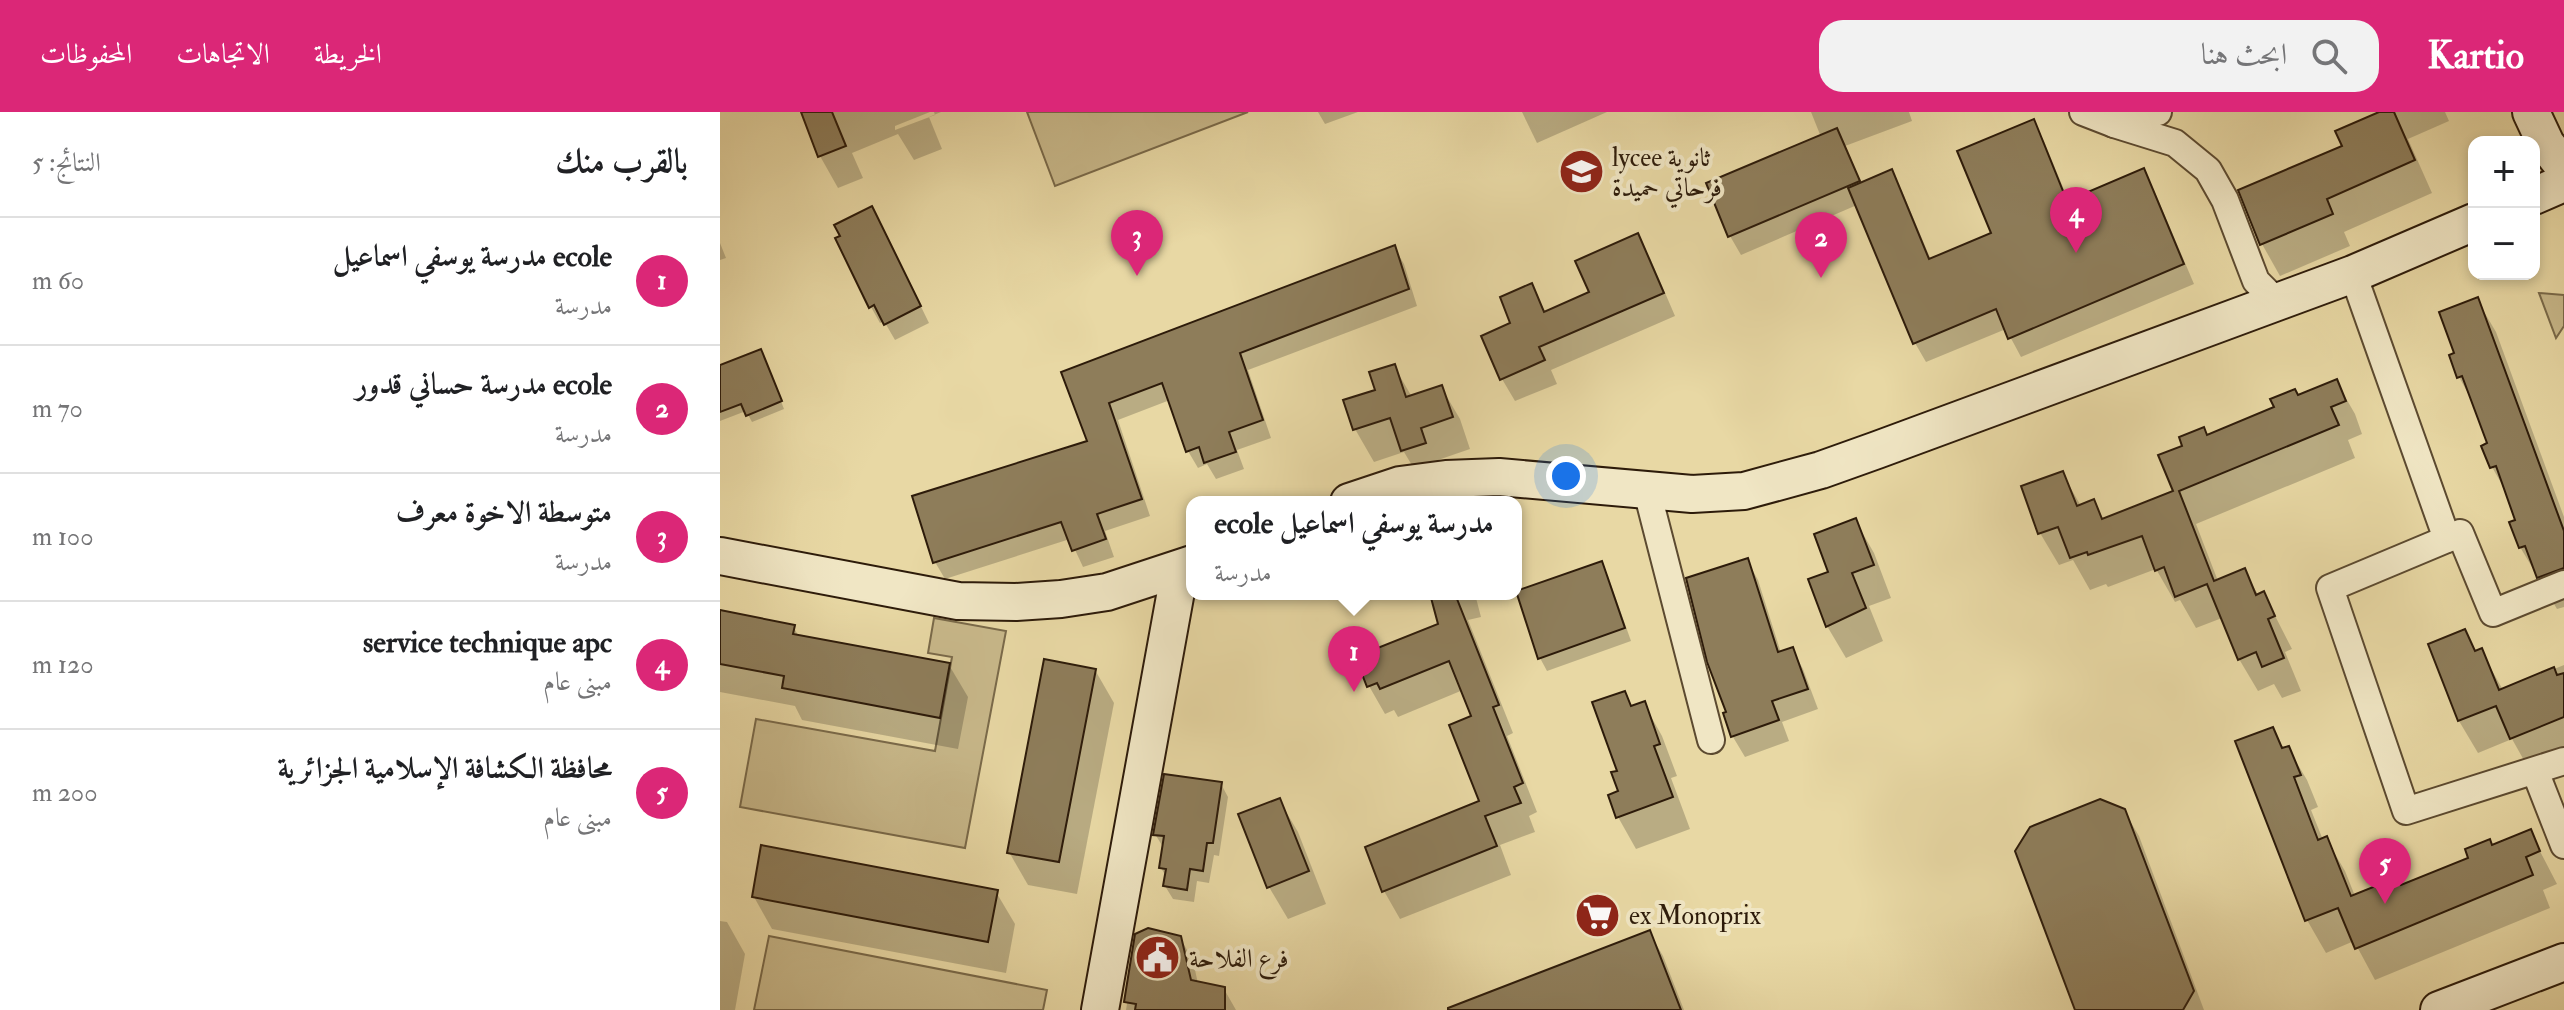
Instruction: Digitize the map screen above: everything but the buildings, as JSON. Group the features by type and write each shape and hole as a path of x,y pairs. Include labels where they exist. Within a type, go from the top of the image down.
{"street":[{"path":"2083,112 2175,143 2208,170 2225,200 2256,281 2277,302"},
{"path":"2114,124 2158,112"},
{"path":"2531,112 2546,144 2564,167"},
{"path":"2540,193 2564,183"},
{"path":"1367,496 1400,485 1472,478 1548,480 1692,494 1744,491 1821,470 2353,274 2468,225"},
{"path":"2353,274 2447,539"},
{"path":"1647,491 1711,740"},
{"path":"2564,584 2493,613 2460,533 2330,588 2406,811 2564,761"},
{"path":"720,556 958,601 1016,602 1107,592 1186,566 1100,1010"},
{"path":"2535,771 2564,845"},
{"path":"2439,1010 2564,962"}],"shaded area":[{"path":"1027,112 1248,112 1055,186"},
{"path":"2539,293 2564,295 2564,326 2556,338"},
{"path":"934,618 1006,631 965,848 740,807 756,719 935,751 952,657 928,653"},
{"path":"769,936 1047,990 1043,1010 754,1010"}],"place":[{"name":"lycee ثانوية فرحاتي حميدة","path":"1581,172"},
{"name":"service technique apc","path":"2076,253"},
{"name":"متوسطة الاخوة معرف","path":"1137,276"},
{"name":"ecole مدرسة حساني قدور","path":"1821,278"},
{"name":"ecole مدرسة يوسفي اسماعيل","path":"1354,692"},
{"name":"محافظة الكشافة الإسلامية الجزائرية","path":"2385,904"},
{"name":"ex Monoprix","path":"1598,915"},
{"name":"فرع الفلاحة","path":"1158,958"}]}
